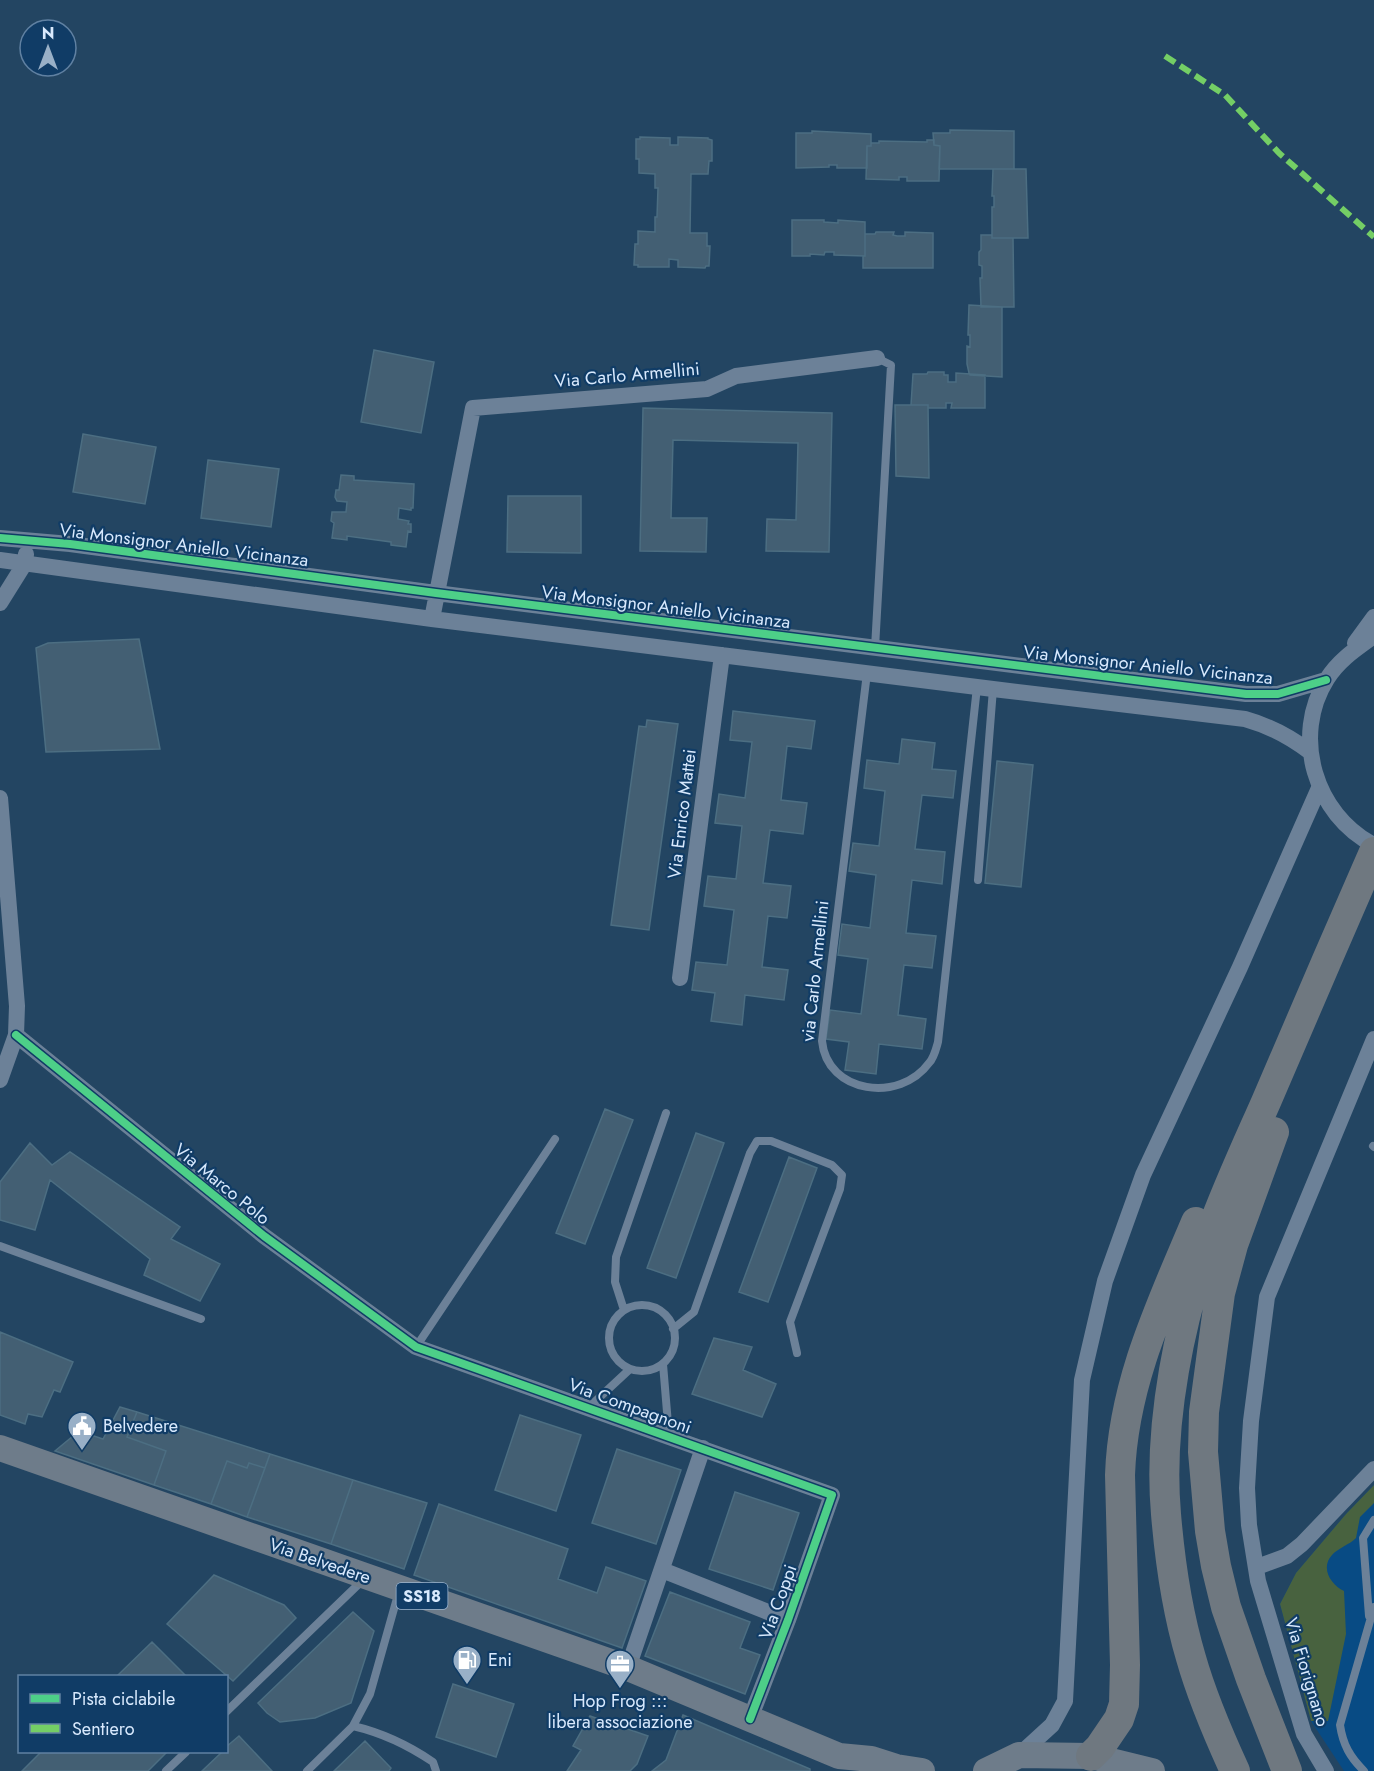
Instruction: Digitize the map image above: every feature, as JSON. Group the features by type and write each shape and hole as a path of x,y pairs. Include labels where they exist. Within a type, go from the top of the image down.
{"highway":[{"path":"1235,1771 1210,1716 1188,1647 1179,1612 1172,1566 1166,1512 1169,1413 1176,1356 1210,1233 1374,852"},
{"path":"1091,1756 1119,1719 1124,1704 1120,1466 1125,1420 1132,1386 1173,1276 1274,1048 1292,1041"},
{"path":"1287,1771 1251,1680 1224,1597 1210,1531 1203,1452 1204,1412 1220,1293 1233,1245 1298,1066 1292,1041"}],"main road":[{"name":"Via Belvedere","path":"0,1448 628,1668 750,1719 842,1766"},
{"path":"979,1771 986,1771 1019,1755 1091,1756 1152,1771"},
{"name":"SS18","path":"842,1766 871,1758 896,1767 921,1771"}],"street":[{"name":"Via Carlo Armellini","path":"432,619 473,408 707,389 736,376 877,358"},
{"name":"Via Monsignor Aniello Vicinanza","path":"0,538 70,544 436,593 1246,694 1278,694 1326,680"},
{"path":"0,603 25,562 29,541"},
{"name":"Via Monsignor Aniello Vicinanza","path":"0,560 432,619 1245,718 1289,736 1310,752"},
{"path":"1374,617 1326,680 1312,715 1310,752 1319,788 1328,804 1343,824 1363,840 1374,845"},
{"path":"1348,654 1374,636"},
{"name":"Via Enrico Mattei","path":"680,978 722,655"},
{"path":"1019,1755 1052,1725 1065,1701 1082,1380 1105,1281 1143,1175 1240,967 1319,788"},
{"path":"0,798 17,1006 16,1035 0,1080"},
{"name":"Via Marco Polo","path":"16,1035 264,1236 416,1347"},
{"name":"Via Fiorignano","path":"1326,1771 1304,1734 1257,1574 1249,1525 1247,1488 1251,1421 1267,1297 1374,1039"},
{"name":"Via Compagnoni","path":"416,1347 832,1495"},
{"path":"628,1668 703,1448"},
{"path":"1257,1574 1295,1550 1374,1469"},
{"name":"Via Coppi","path":"750,1719 832,1495"},
{"path":"662,1570 788,1620"}],"lane":[{"name":"Via Carlo Armellini","path":"874,648 891,365 877,358"},
{"name":"via Carlo Armellini","path":"867,673 822,1041 829,1065 842,1078 880,1089 893,1088 924,1069 931,1062 938,1042 985,688"},
{"path":"978,880 985,688"},
{"path":"624,1310 615,1282 616,1257 666,1113"},
{"path":"416,1347 555,1139"},
{"path":"673,1329 694,1312 750,1153 757,1141 771,1141 832,1165 842,1175 840,1189 790,1322 798,1353"},
{"path":"0,1246 201,1319"},
{"path":"635,1306 652,1307 668,1318 673,1329 675,1342 663,1364 641,1371 630,1369 617,1360 608,1338 610,1326 616,1317 624,1310 635,1306"},
{"path":"663,1364 669,1436"},
{"path":"588,1408 630,1369"},
{"path":"1372,1625 1364,1538 1374,1520"},
{"path":"228,1710 366,1577"},
{"path":"307,1771 353,1726 370,1694 400,1588"},
{"path":"1364,1771 1353,1759 1343,1742 1340,1725 1372,1625 1374,1607"},
{"path":"353,1726 378,1732 409,1746 434,1762 436,1771"},
{"path":"166,1771 185,1753"}],"shaded area":[{"path":"1374,1485 1374,1771 1344,1771 1311,1721 1280,1604 1296,1573"}],"green space":[{"path":"1374,1485 1374,1503 1360,1517 1356,1538 1334,1553 1327,1565 1331,1580 1344,1591 1346,1634 1328,1721 1311,1721 1280,1604 1296,1573"}],"building":[{"path":"950,130 1014,131 1014,169 939,169 940,146 934,145 933,133 950,133"},
{"path":"812,131 871,134 871,146 867,146 867,168 837,168 837,165 829,165 829,167 796,168 796,133 812,133"},
{"path":"640,137 670,138 670,145 678,145 678,137 712,140 712,161 709,161 708,174 691,174 690,233 707,233 707,246 710,246 709,266 705,268 678,267 678,260 669,259 669,267 634,265 638,231 655,232 655,217 657,217 658,188 655,188 655,174 639,173 639,159 636,159 636,139"},
{"path":"927,140 934,140 934,145 940,146 939,181 907,181 907,177 899,177 899,180 866,179 867,146 871,146 871,143 879,143 879,141 927,142"},
{"path":"993,169 1026,169 1028,238 992,238"},
{"path":"792,220 865,222 865,256 834,255 834,252 825,252 824,255 792,256"},
{"path":"894,232 893,235 897,236 905,236 905,232 933,233 933,268 863,268 865,234"},
{"path":"981,235 992,235 992,238 1013,238 1014,307 981,307 982,266 979,265 979,252"},
{"path":"969,305 1002,307 1002,377 970,375 969,373 967,346 970,347"},
{"path":"374,350 434,362 421,433 361,422"},
{"path":"928,372 944,372 944,375 948,375 948,382 956,382 956,373 985,375 985,408 951,408 952,403 946,403 946,408 911,405 913,374 927,374"},
{"path":"895,405 928,405 929,478 896,476"},
{"path":"643,408 832,413 829,552 766,551 767,519 796,520 798,443 673,440 671,518 707,518 706,552 640,551"},
{"path":"83,434 156,447 145,504 73,492"},
{"path":"208,460 279,469 271,527 201,518"},
{"path":"341,475 354,476 354,480 414,484 413,508 411,510 399,508 398,519 409,521 408,524 411,524 406,547 391,545 391,542 347,536 347,540 332,538 334,523 331,521 332,512 346,512 347,502 337,501 335,497 336,490 339,490"},
{"path":"508,496 581,496 581,553 507,552"},
{"path":"139,639 160,749 46,752 36,648 48,643"},
{"path":"733,711 815,721 811,749 787,746 781,800 807,803 803,834 770,830 763,883 791,886 787,918 768,916 762,967 788,970 784,1000 745,995 742,1025 711,1021 715,993 692,990 696,962 727,965 734,910 704,906 708,876 736,879 742,826 715,823 719,794 745,798 752,742 730,740"},
{"path":"647,720 678,724 649,930 611,925 639,726 646,727"},
{"path":"902,739 935,743 932,769 956,771 953,798 922,795 915,849 945,852 942,884 912,880 906,933 936,936 932,968 904,965 898,1015 926,1019 922,1049 879,1044 876,1074 845,1070 849,1042 826,1039 830,1010 861,1014 868,959 838,955 842,924 870,928 876,875 849,871 853,843 879,846 885,791 864,788 867,760 899,764"},
{"path":"997,761 1033,765 1021,887 985,883"},
{"path":"605,1109 633,1120 585,1244 556,1233"},
{"path":"696,1133 724,1143 676,1278 647,1268"},
{"path":"30,1143 52,1165 70,1152 180,1227 171,1239 220,1264 200,1301 144,1275 150,1259 50,1180 35,1230 0,1220 0,1182"},
{"path":"789,1157 817,1168 768,1302 739,1292"},
{"path":"0,1332 73,1362 60,1392 54,1390 42,1417 28,1414 25,1424 0,1415"},
{"path":"714,1338 752,1347 743,1370 776,1384 762,1417 692,1394"},
{"path":"120,1407 137,1412 127,1437 166,1451 154,1485 55,1451 79,1431 103,1439"},
{"path":"137,1412 270,1454 265,1468 249,1463 247,1468 227,1461 211,1504 154,1485 166,1451 127,1437"},
{"path":"520,1415 581,1435 556,1511 495,1490"},
{"path":"617,1449 681,1470 656,1544 592,1523"},
{"path":"270,1454 353,1480 331,1544 247,1517"},
{"path":"227,1461 247,1468 249,1463 265,1468 247,1517 211,1504"},
{"path":"353,1480 427,1503 404,1569 331,1544"},
{"path":"735,1492 799,1513 773,1590 709,1569"},
{"path":"439,1504 568,1549 558,1579 597,1593 606,1567 646,1581 622,1648 414,1575"},
{"path":"214,1575 284,1605 296,1618 233,1681 167,1624"},
{"path":"670,1592 750,1622 740,1648 760,1655 745,1694 645,1656"},
{"path":"353,1612 374,1631 351,1703 315,1718 280,1722 267,1713 258,1703"},
{"path":"152,1642 185,1675 118,1675"},
{"path":"453,1684 514,1704 496,1757 436,1737"},
{"path":"683,1715 810,1769 810,1771 652,1771 666,1760"},
{"path":"590,1716 648,1736 637,1764 630,1771 567,1771 581,1750 573,1746"},
{"path":"239,1736 272,1771 202,1771 221,1753 228,1753 228,1745"},
{"path":"365,1741 391,1768 389,1771 334,1771"},
{"path":"40,1753 166,1753 148,1771 22,1771"}],"marked path":[{"path":"1165,56 1225,95 1279,153 1374,237"}],"cycle path":[{"path":"0,538 70,544 436,593 1246,694 1278,694 1326,680"},
{"path":"16,1035 264,1236 416,1347 832,1495 750,1719"}],"place":[{"name":"Belvedere","path":"82,1452"},
{"name":"Eni","path":"467,1686"},
{"name":"Hop Frog ::: libera associazione","path":"620,1690"}]}
